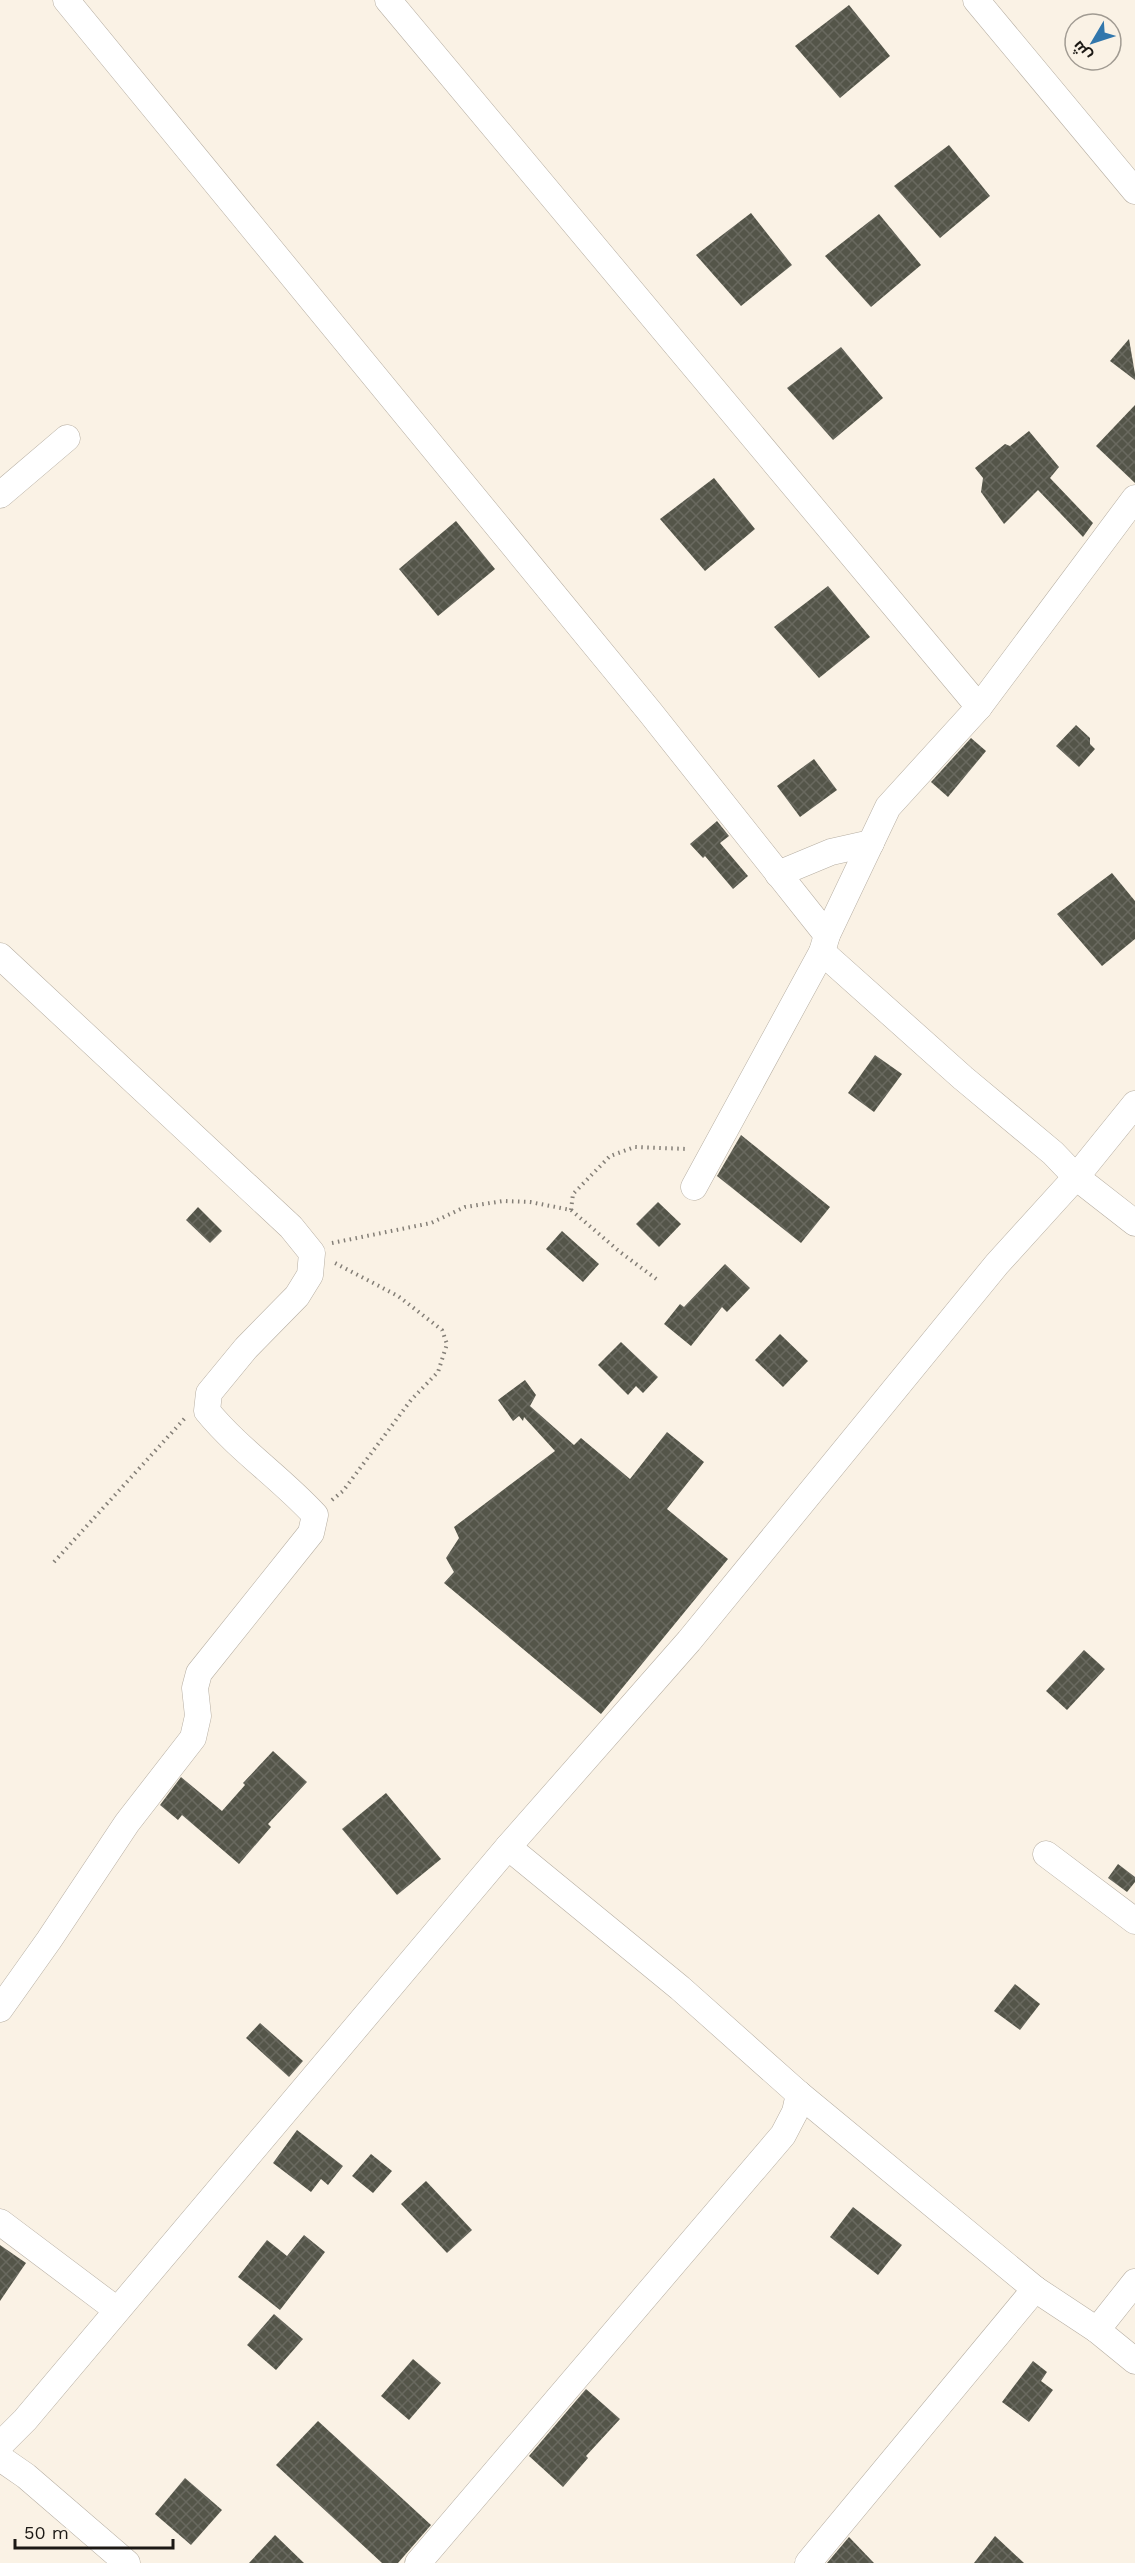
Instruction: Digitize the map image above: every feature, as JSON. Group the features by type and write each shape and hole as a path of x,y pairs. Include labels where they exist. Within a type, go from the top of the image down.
{"street":[{"path":"66,0 642,703 676,748 700,774 778,874 824,943 963,1078 1053,1153 1076,1177 1135,1223"},
{"path":"388,0 979,707"},
{"path":"976,0 1135,191"},
{"path":"0,495 67,438"},
{"path":"694,1187 824,943 888,807 979,707 1135,498"},
{"path":"778,874 831,852 872,843"},
{"path":"0,956 291,1227 312,1253 310,1275 297,1296 246,1348 209,1393 207,1411 222,1429 297,1495 315,1515 311,1533 200,1673 195,1688 198,1716 193,1738 127,1822 0,2009"},
{"path":"0,2445 25,2420 508,1848 689,1641 997,1264 1076,1177 1135,1104"},
{"path":"508,1848 680,1988 799,2094 1035,2289 1097,2330 1135,2361"},
{"path":"1046,1854 1135,1921"},
{"path":"418,2563 783,2135 795,2112 799,2094"},
{"path":"0,2222 117,2310"},
{"path":"1097,2330 1135,2282"},
{"path":"808,2563 1035,2289"},
{"path":"0,2458 26,2476 127,2563"}],"path":[{"path":"571,1210 573,1194 610,1156 635,1147 691,1149 718,1142"},
{"path":"307,1247 422,1225 465,1207 503,1201 530,1202 571,1210 620,1252 659,1281"},
{"path":"307,1247 398,1296 442,1330 447,1344 438,1372 411,1400 343,1491 315,1515"},
{"path":"54,1562 147,1458 190,1413 208,1400"}],"building":[{"path":"849,5 890,56 840,98 795,46"},
{"path":"949,145 990,196 940,238 894,186"},
{"path":"751,213 792,265 741,306 696,255"},
{"path":"879,214 921,265 871,307 825,256"},
{"path":"1129,339 1135,374 1135,380 1110,361"},
{"path":"841,347 883,398 833,440 787,388"},
{"path":"1135,405 1135,483 1096,446"},
{"path":"1029,431 1059,467 1050,478 1093,523 1083,537 1038,490 1004,524 981,492 983,478 975,468 1005,444 1010,446"},
{"path":"714,478 755,529 705,571 660,519"},
{"path":"456,521 495,569 438,616 399,569"},
{"path":"828,586 870,637 819,678 774,627"},
{"path":"1076,725 1090,738 1090,744 1095,749 1079,767 1056,746"},
{"path":"971,738 986,751 948,797 931,782"},
{"path":"814,759 837,790 800,817 777,786"},
{"path":"717,821 729,836 720,843 748,876 733,889 705,856 703,858 690,844"},
{"path":"1112,873 1135,901 1135,939 1102,966 1057,914"},
{"path":"875,1055 902,1074 874,1112 848,1093"},
{"path":"741,1135 830,1207 801,1243 717,1176"},
{"path":"658,1202 681,1224 659,1247 636,1224"},
{"path":"198,1207 222,1231 210,1243 186,1220"},
{"path":"562,1231 599,1264 583,1282 546,1249"},
{"path":"725,1264 750,1288 727,1312 722,1307 691,1346 664,1324 680,1304 684,1307"},
{"path":"780,1334 808,1361 783,1387 755,1360"},
{"path":"621,1342 658,1377 643,1393 636,1386 628,1395 598,1365"},
{"path":"525,1380 536,1395 530,1406 574,1445 581,1438 630,1479 667,1432 704,1462 667,1509 728,1559 601,1714 444,1583 454,1572 446,1558 459,1538 454,1527 555,1451 524,1417 523,1421 519,1416 513,1421 498,1400"},
{"path":"1084,1650 1105,1669 1067,1710 1046,1691"},
{"path":"273,1751 307,1782 268,1824 271,1827 239,1864 182,1815 178,1820 160,1805 181,1777 222,1811 245,1785 243,1783"},
{"path":"386,1793 441,1859 397,1895 342,1829"},
{"path":"1118,1864 1135,1877 1135,1882 1127,1892 1108,1878"},
{"path":"1015,1984 1040,2004 1020,2030 994,2011"},
{"path":"260,2023 303,2061 289,2077 246,2038"},
{"path":"297,2130 343,2166 328,2185 321,2179 311,2192 273,2163"},
{"path":"371,2154 392,2171 373,2193 352,2176"},
{"path":"426,2181 472,2230 447,2253 401,2204"},
{"path":"853,2207 902,2245 878,2275 830,2237"},
{"path":"304,2235 325,2252 280,2310 238,2277 267,2240 287,2256"},
{"path":"0,2245 26,2263 0,2301"},
{"path":"274,2314 303,2339 276,2370 247,2345"},
{"path":"413,2359 441,2383 409,2420 381,2396"},
{"path":"1033,2361 1047,2372 1041,2381 1053,2390 1029,2422 1002,2402"},
{"path":"586,2389 620,2419 586,2456 588,2458 563,2487 529,2456"},
{"path":"318,2421 431,2525 398,2563 382,2563 276,2465"},
{"path":"185,2478 222,2510 191,2545 155,2514"},
{"path":"275,2535 304,2563 249,2563"},
{"path":"995,2536 1024,2563 974,2563"},
{"path":"849,2537 874,2563 827,2563"}]}
